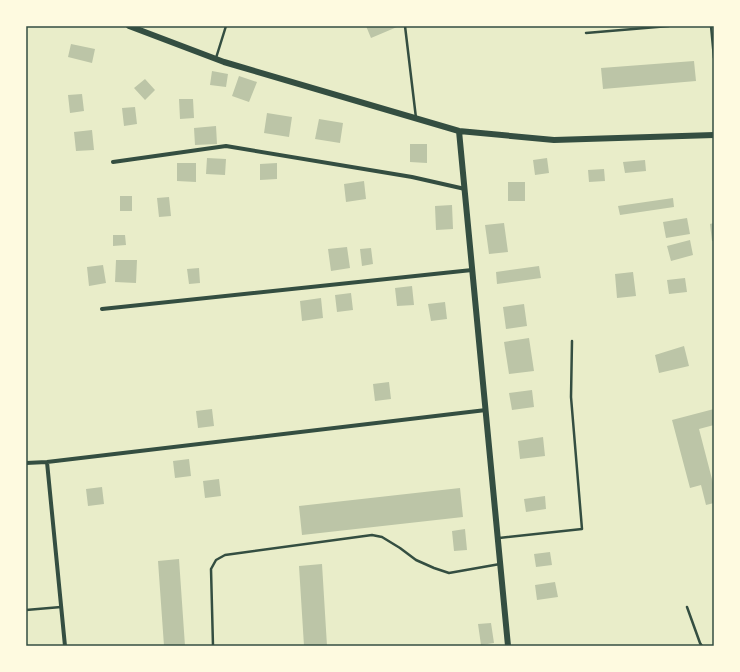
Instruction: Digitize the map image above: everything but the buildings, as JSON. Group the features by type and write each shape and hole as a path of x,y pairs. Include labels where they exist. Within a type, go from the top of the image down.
{"street":[{"path":"129,26 224,62 459,131 554,140 714,135"},
{"path":"459,131 508,646"},
{"path":"113,162 226,146 405,176 465,189"},
{"path":"102,309 472,270"},
{"path":"26,463 47,462 486,410"},
{"path":"47,462 65,646"}],"lane":[{"path":"216,59 226,26"},
{"path":"405,26 416,119"},
{"path":"586,33 669,26"},
{"path":"711,26 714,58"},
{"path":"498,538 582,529 571,397 572,341"},
{"path":"212,646 211,569 216,560 225,555 372,535 382,537 416,560 449,573 500,564"},
{"path":"26,610 62,607"},
{"path":"687,607 702,646"}]}
